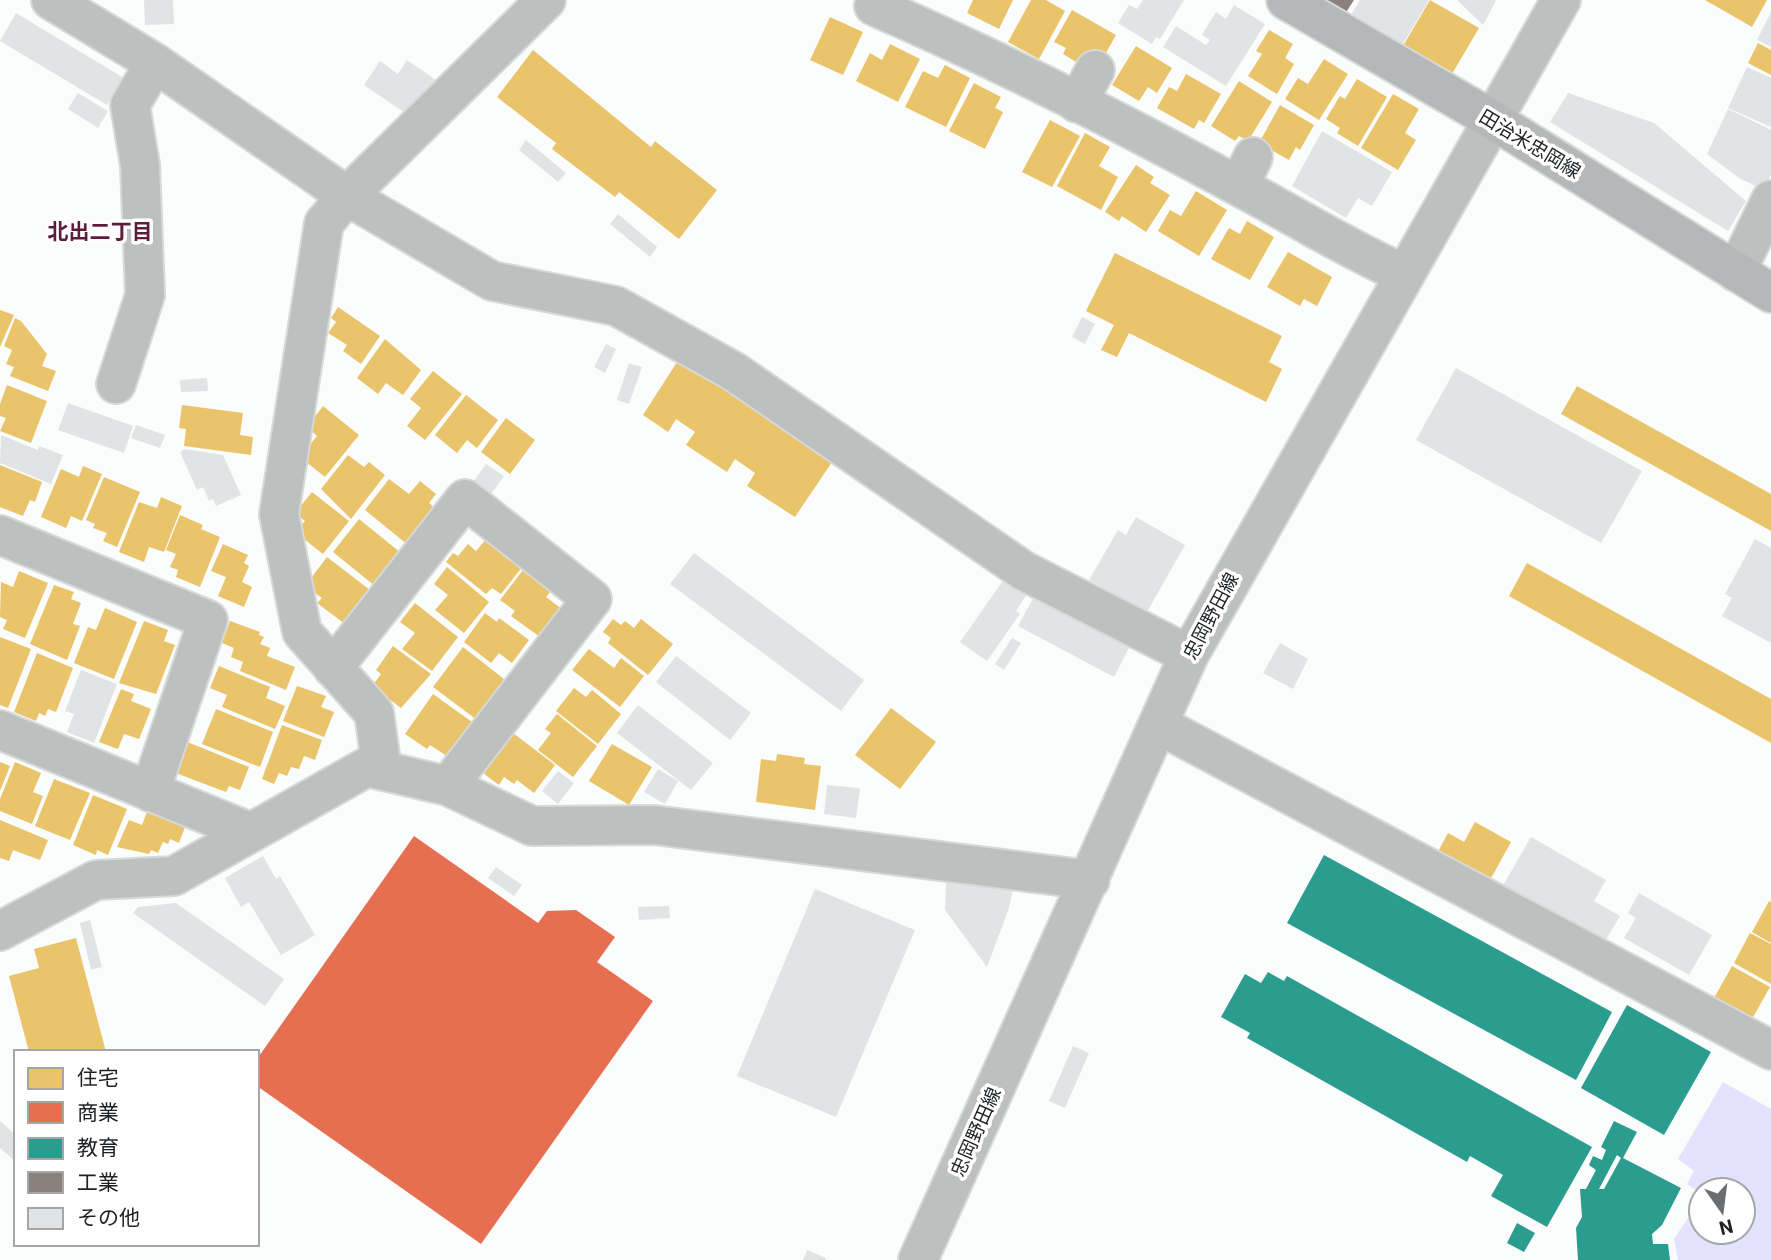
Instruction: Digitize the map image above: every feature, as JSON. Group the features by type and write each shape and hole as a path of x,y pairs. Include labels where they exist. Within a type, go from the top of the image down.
{"main road":[{"name":"田治米忠岡線","path":"1286,0 1493,120 1771,293"}],"street":[{"path":"51,0 155,63 347,196 492,281 617,306 733,371 1024,571 1189,654"},
{"path":"382,769 374,713 302,632 279,514 324,223 347,196 546,0"},
{"name":"忠岡野田線","path":"918,1260 1189,654 1561,0"},
{"path":"874,6 926,13 1077,103 1246,172 1362,255 1404,274"},
{"path":"116,384 145,295 140,165 130,105 155,63"},
{"path":"1077,103 1095,70"},
{"path":"1736,272 1771,200"},
{"path":"334,668 465,499 592,599 448,786"},
{"path":"0,536 208,620 150,792"},
{"path":"1158,725 1771,1051"},
{"path":"0,730 250,832"},
{"path":"0,930 96,880 174,876 367,767 448,786 533,825 654,825 1090,880"}],"shaded area":[{"path":"1723,1082 1771,1109 1771,1260 1678,1260 1674,1239 1687,1220 1687,1246 1757,1246 1757,1176 1691,1176 1694,1171 1678,1159"}],"building: 住宅":[{"path":"973,0 1013,0 999,29 967,13"},
{"path":"1031,0 1046,0 1065,11 1039,59 1008,42"},
{"path":"1430,0 1479,28 1449,79 1400,51"},
{"path":"1705,0 1767,0 1752,27"},
{"path":"1072,10 1116,35 1102,60 1088,52 1081,65 1063,54 1066,48 1054,42"},
{"path":"830,17 863,32 843,75 810,60"},
{"path":"1269,30 1293,44 1285,58 1294,64 1277,94 1248,76 1262,54 1256,51"},
{"path":"1758,43 1771,50 1771,75 1748,63"},
{"path":"890,44 920,59 898,102 856,81 870,53 882,60"},
{"path":"1136,46 1172,68 1157,93 1148,87 1139,101 1112,85"},
{"path":"533,50 651,147 655,141 717,190 679,239 619,192 615,197 552,149 556,143 497,97"},
{"path":"1324,59 1348,74 1319,120 1285,99 1298,78 1308,84"},
{"path":"945,65 970,78 946,127 905,107 923,71 938,78"},
{"path":"1186,74 1221,94 1204,123 1199,120 1194,129 1157,108 1169,87 1177,91"},
{"path":"1357,79 1387,97 1358,146 1337,133 1340,128 1326,119 1340,96 1345,99"},
{"path":"1239,81 1272,102 1248,141 1239,136 1235,141 1211,126"},
{"path":"974,83 1001,97 995,108 1003,112 985,149 949,131"},
{"path":"1393,94 1419,109 1405,133 1416,140 1398,170 1361,148"},
{"path":"1280,105 1314,125 1300,150 1296,147 1289,160 1259,143"},
{"path":"1050,120 1080,136 1052,187 1022,172"},
{"path":"1085,133 1110,147 1099,166 1118,177 1101,210 1057,186"},
{"path":"1136,165 1154,177 1150,183 1170,195 1146,232 1122,216 1119,221 1105,212"},
{"path":"1196,191 1227,210 1199,256 1158,231 1170,210 1181,216"},
{"path":"1247,221 1274,237 1250,280 1211,259 1229,228 1240,234"},
{"path":"1288,252 1332,277 1317,306 1304,299 1300,306 1267,287"},
{"path":"1115,253 1282,336 1269,362 1282,369 1266,402 1129,333 1117,357 1101,350 1114,325 1086,311"},
{"path":"338,307 380,336 361,364 343,351 347,345 328,333 336,322 331,318"},
{"path":"0,310 14,315 0,347"},
{"path":"15,318 21,321 47,354 42,366 56,371 48,391 10,376 14,367 6,364 12,350 4,346"},
{"path":"385,339 421,370 403,395 386,383 378,394 357,378"},
{"path":"679,359 832,462 795,517 747,486 755,473 735,459 727,472 686,445 695,432 676,419 668,432 643,415"},
{"path":"433,371 462,394 425,440 407,426 421,408 410,399"},
{"path":"7,385 47,401 31,443 0,431 6,418 0,416 0,404"},
{"path":"1577,386 1771,494 1771,531 1561,414"},
{"path":"466,395 498,420 477,448 467,440 457,453 435,435"},
{"path":"182,405 243,413 240,435 253,437 251,455 184,446 186,429 179,428"},
{"path":"323,406 359,435 325,477 300,457 317,436 307,427"},
{"path":"506,418 535,440 510,474 481,452"},
{"path":"348,455 364,467 369,462 385,475 351,519 321,489"},
{"path":"0,465 42,482 35,502 30,500 23,516 0,507"},
{"path":"83,466 102,474 82,521 71,516 66,528 41,517 61,469 79,477"},
{"path":"104,477 140,492 117,547 103,541 107,533 93,528 95,524 86,520"},
{"path":"389,479 409,494 420,481 436,494 429,503 436,509 408,545 365,510"},
{"path":"312,492 349,521 323,554 295,532 305,521 295,513"},
{"path":"161,497 182,506 164,552 149,547 144,562 119,552 139,502 157,508"},
{"path":"180,515 203,525 201,529 220,537 200,587 176,577 178,570 170,567 176,554 166,550"},
{"path":"359,519 401,553 375,586 333,552"},
{"path":"487,538 523,566 501,594 492,588 486,594 446,562 453,553 458,556 468,544 476,551"},
{"path":"223,544 248,555 244,563 249,566 242,582 252,587 244,607 218,596 226,577 211,571"},
{"path":"327,557 370,590 345,624 317,603 322,598 305,586"},
{"path":"1527,563 1771,699 1771,743 1509,596"},
{"path":"447,567 489,602 464,633 435,610 448,595 434,584"},
{"path":"523,570 551,591 546,597 562,609 540,637 511,616 515,611 500,600"},
{"path":"19,571 48,583 25,638 3,629 7,620 0,617 1,582 13,587"},
{"path":"54,585 74,592 71,599 81,603 73,624 80,626 67,660 30,644"},
{"path":"415,603 458,637 432,671 402,649 415,633 400,622"},
{"path":"105,608 137,622 114,679 74,663 88,627 96,630"},
{"path":"485,613 497,622 499,618 529,640 512,663 499,653 491,663 464,642"},
{"path":"613,619 621,625 625,621 634,628 641,619 673,644 648,675 608,643 611,638 603,632"},
{"path":"144,621 168,630 164,641 175,645 156,694 119,683"},
{"path":"230,621 260,632 259,635 264,637 260,644 270,648 267,656 295,667 286,690 240,671 243,662 231,657 234,648 222,643"},
{"path":"0,637 31,649 8,708 0,705"},
{"path":"393,646 431,674 401,708 372,686 381,674 376,670"},
{"path":"463,647 504,679 477,720 433,687"},
{"path":"589,649 614,668 621,658 644,676 620,707 572,670"},
{"path":"37,653 73,668 56,712 48,709 45,716 39,713 36,721 14,712"},
{"path":"219,666 270,687 266,698 285,706 275,729 222,707 227,695 210,688"},
{"path":"297,686 326,696 321,707 334,712 324,737 283,721"},
{"path":"574,688 586,697 592,690 621,714 598,744 556,711"},
{"path":"121,689 134,694 131,701 151,709 139,739 124,734 118,749 99,742"},
{"path":"433,694 472,722 447,756 430,745 427,749 405,734"},
{"path":"891,708 936,742 900,789 855,755"},
{"path":"216,709 273,732 260,767 202,744"},
{"path":"557,714 597,746 573,777 538,750 551,733 545,729"},
{"path":"282,725 322,740 315,760 304,756 299,769 291,767 287,776 279,773 274,784 262,779"},
{"path":"513,733 555,765 534,793 517,780 514,784 504,777 499,785 483,773"},
{"path":"185,741 249,767 240,790 229,786 226,792 173,772"},
{"path":"612,744 652,767 629,805 589,781"},
{"path":"777,754 805,758 804,764 821,766 815,810 756,802 761,759 776,761"},
{"path":"0,762 10,766 0,791"},
{"path":"15,762 41,773 33,792 43,796 32,824 0,811 0,799"},
{"path":"54,779 90,793 70,840 35,826"},
{"path":"93,795 127,809 108,855 97,850 96,855 73,845"},
{"path":"147,812 185,827 179,843 170,839 168,844 163,842 158,853 151,850 149,854 117,847 129,820 142,825"},
{"path":"0,820 48,840 40,860 13,850 9,861 0,858"},
{"path":"1475,822 1511,842 1485,889 1433,861 1448,833 1464,842"},
{"path":"1769,901 1771,902 1771,943 1752,932"},
{"path":"1750,933 1771,944 1771,984 1734,963"},
{"path":"76,938 105,1050 28,1050 9,976 39,968 34,949"},
{"path":"1732,966 1770,987 1752,1019 1714,998"}],"building: 商業":[{"path":"414,836 538,923 547,911 576,910 615,937 597,962 653,1001 481,1244 259,1087 259,1056"}],"building: 教育":[{"path":"1324,855 1612,1012 1576,1080 1287,923"},
{"path":"1268,972 1284,981 1287,976 1592,1147 1547,1227 1491,1196 1503,1175 1470,1156 1467,1162 1247,1038 1250,1033 1221,1017 1245,974 1261,983"},
{"path":"1627,1005 1711,1052 1664,1135 1581,1088"},
{"path":"1614,1121 1637,1132 1623,1158 1681,1188 1662,1225 1652,1234 1653,1244 1668,1244 1670,1260 1578,1260 1576,1228 1582,1217 1580,1189 1586,1189 1596,1170 1589,1165 1593,1156 1602,1160 1606,1150 1601,1147","holes":["1617,1155 1621,1158 1604,1189 1599,1189"]},
{"path":"1517,1223 1535,1233 1524,1252 1507,1243"}],"building: 工業":[{"path":"1310,0 1354,0 1341,20"}],"building: その他":[{"path":"144,0 173,0 174,24 145,25"},
{"path":"1143,0 1184,0 1160,39 1156,37 1152,44 1118,23 1129,5 1137,9"},
{"path":"1360,0 1429,0 1397,54 1346,23"},
{"path":"1457,0 1495,0 1496,1 1483,25"},
{"path":"1234,5 1265,24 1226,86 1163,47 1176,26 1206,45 1210,40 1202,35 1216,12 1226,19"},
{"path":"1771,12 1771,47 1757,40"},
{"path":"16,13 124,78 107,105 0,41"},
{"path":"407,60 436,80 411,117 364,85 380,61 398,74"},
{"path":"1747,67 1771,78 1771,127 1728,108"},
{"path":"78,93 108,111 98,128 68,109"},
{"path":"1568,93 1654,123 1746,201 1728,231 1550,122"},
{"path":"1728,109 1771,130 1771,174 1764,190 1739,178 1707,154"},
{"path":"1322,131 1392,172 1372,206 1358,198 1346,218 1292,186"},
{"path":"526,140 566,173 558,182 519,150"},
{"path":"618,214 657,247 650,257 610,224"},
{"path":"1082,317 1095,324 1085,344 1072,337"},
{"path":"606,344 616,349 605,373 594,367"},
{"path":"629,363 642,367 629,404 617,400"},
{"path":"1456,368 1642,471 1601,543 1416,440"},
{"path":"207,378 208,391 181,392 180,380"},
{"path":"68,403 133,426 124,453 58,430"},
{"path":"136,425 165,435 160,448 131,438"},
{"path":"1,435 38,450 39,446 63,455 51,484 0,463"},
{"path":"185,449 223,455 241,495 216,506 213,499 209,501 203,487 197,490 180,452"},
{"path":"486,464 504,476 491,494 474,481"},
{"path":"1136,517 1185,545 1147,612 1089,580 1118,530 1126,535"},
{"path":"1755,539 1771,548 1771,643 1722,616 1732,598 1725,594"},
{"path":"694,553 864,680 841,711 670,584"},
{"path":"1009,572 1031,588 1016,611 1020,614 987,661 960,642"},
{"path":"1035,595 1130,646 1114,677 1018,626"},
{"path":"1012,638 1021,643 1004,670 995,664"},
{"path":"1280,643 1308,659 1293,689 1263,673"},
{"path":"676,656 751,713 730,740 656,682"},
{"path":"81,670 117,684 94,743 67,732 74,714 65,711"},
{"path":"638,705 713,763 691,790 617,733"},
{"path":"658,769 678,781 665,804 644,792"},
{"path":"558,771 574,783 558,804 542,791"},
{"path":"827,785 860,788 856,818 824,814"},
{"path":"1531,837 1606,880 1594,901 1620,916 1598,953 1498,894"},
{"path":"263,856 276,879 280,876 315,935 281,955 249,902 241,907 225,878"},
{"path":"496,867 522,885 514,896 488,878"},
{"path":"946,882 1013,889 1009,908 987,967 945,910"},
{"path":"815,889 915,930 836,1117 737,1076"},
{"path":"1639,893 1712,935 1689,975 1624,938 1636,918 1628,913"},
{"path":"176,903 284,979 265,1006 133,913 138,907"},
{"path":"669,906 670,918 639,920 638,907"},
{"path":"90,920 102,967 91,970 80,923"},
{"path":"1073,1046 1089,1053 1065,1108 1049,1101"},
{"path":"0,1121 14,1133 14,1160 0,1148"},
{"path":"807,1250 826,1258 803,1260"}],"district":[{"name":"北出二丁目","path":"100,232"}]}
